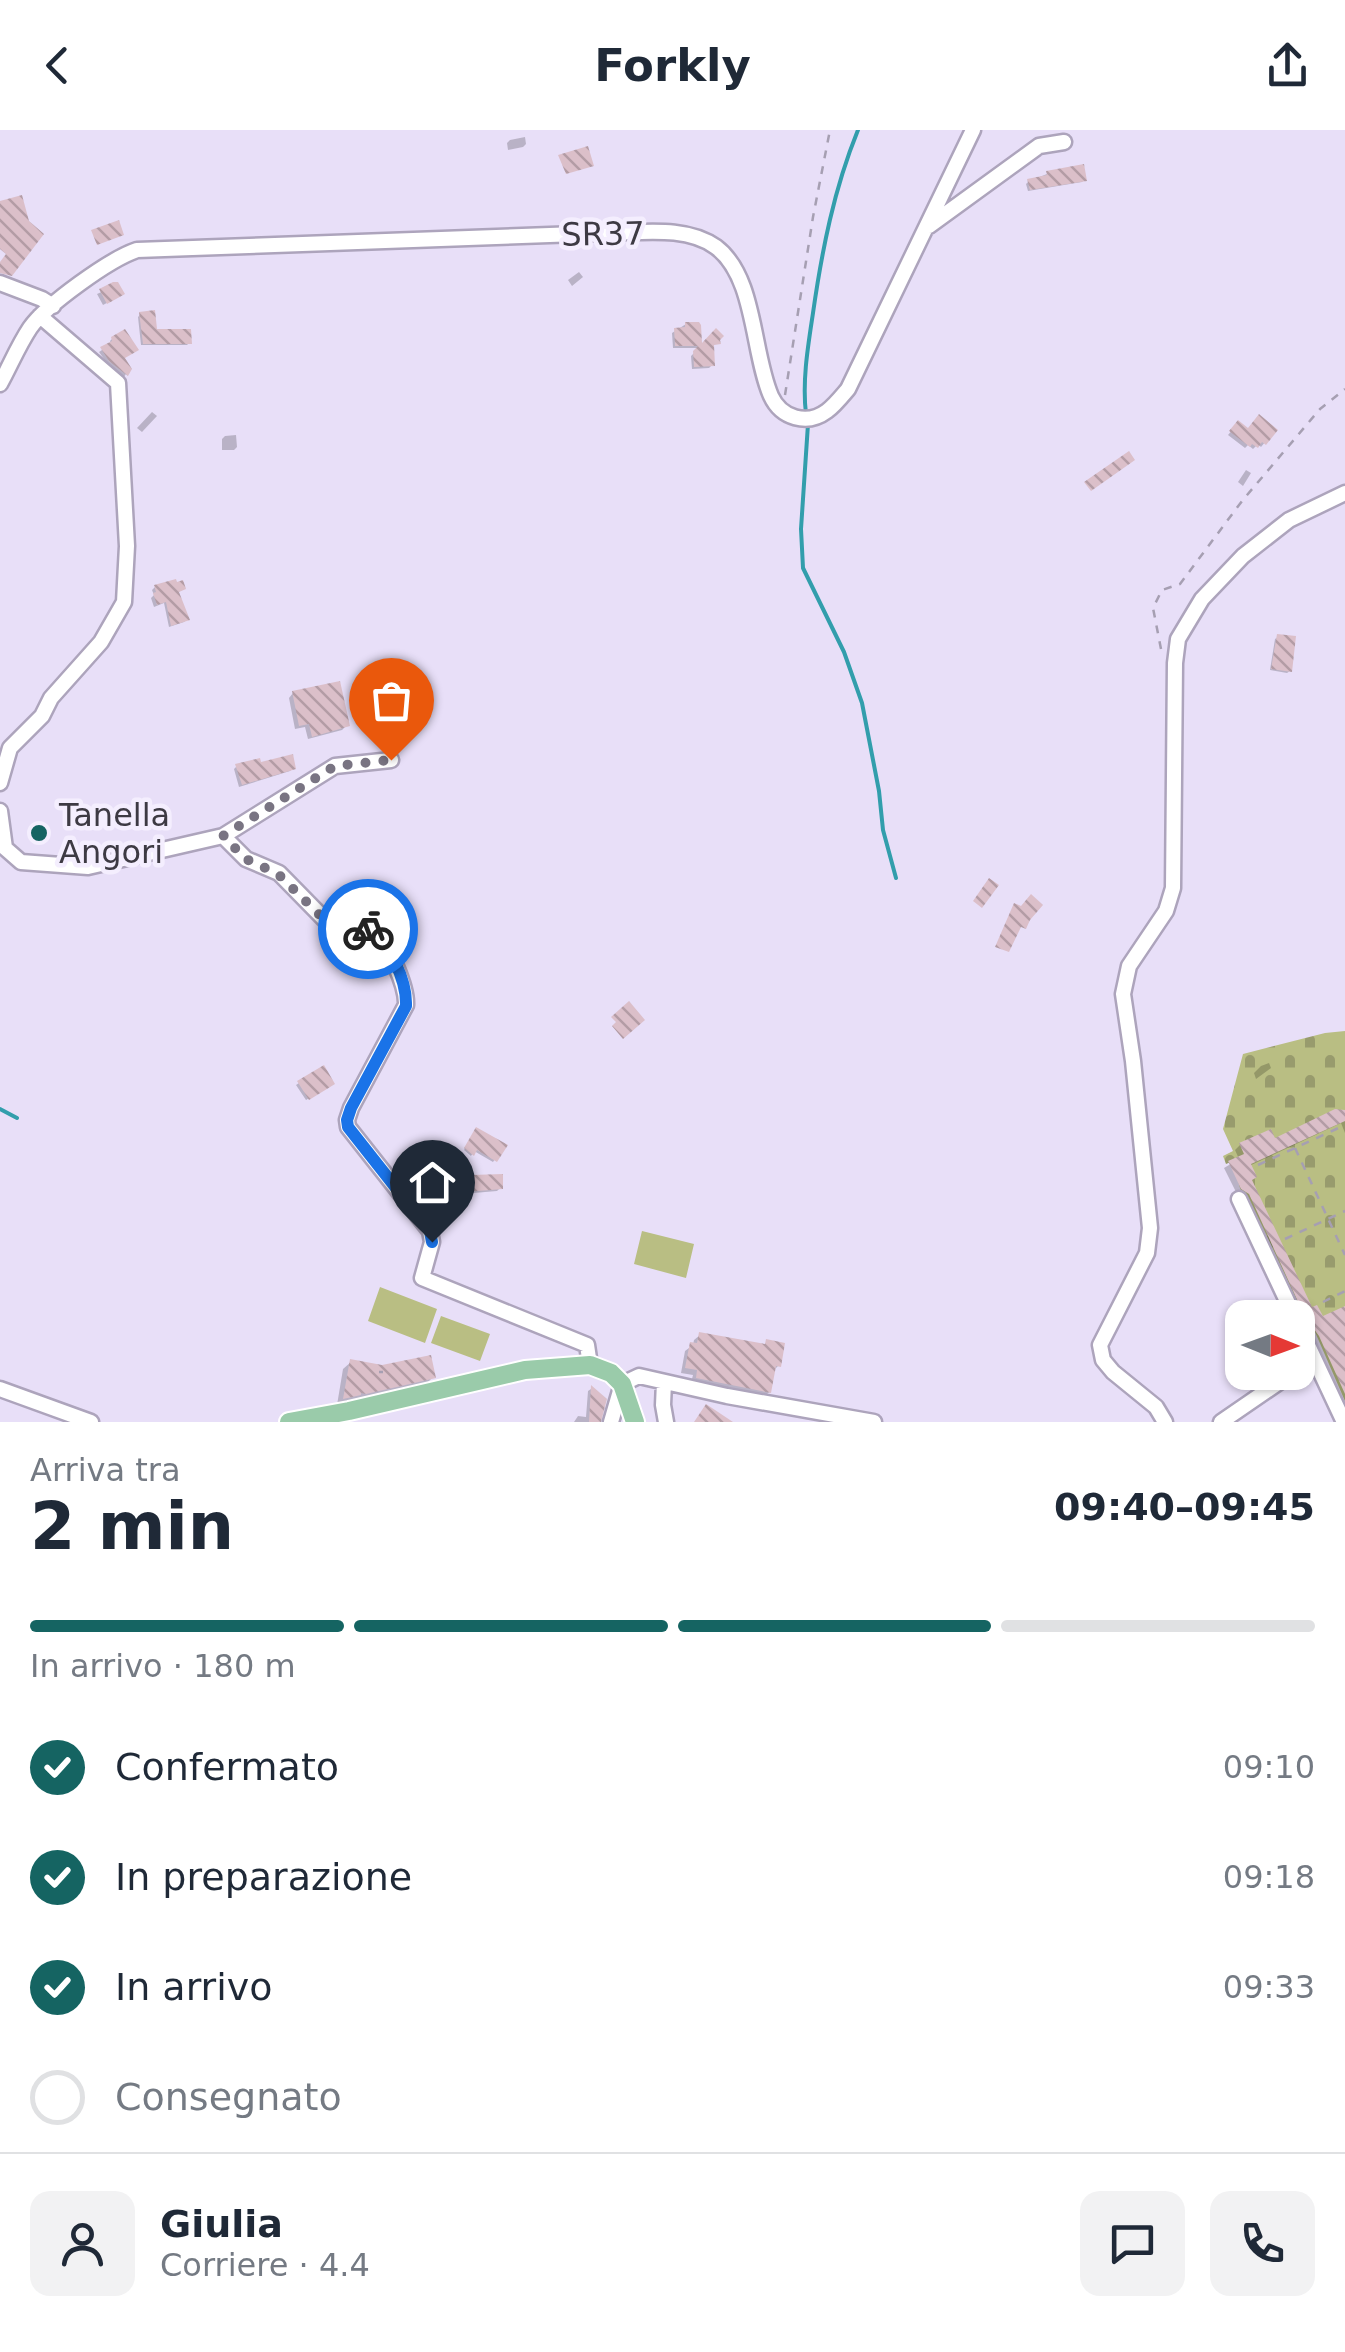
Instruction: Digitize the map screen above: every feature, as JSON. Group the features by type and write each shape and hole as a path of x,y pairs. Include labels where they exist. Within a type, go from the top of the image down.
{"main road":[{"path":"289,1422 526,1370 590,1365 611,1373 622,1384 635,1422"}],"street":[{"path":"782,413 799,420 825,413 848,388 973,130"},
{"path":"924,229 1039,146 1064,142"},
{"name":"SR37","path":"0,384 30,329 46,311 106,264 137,250 680,233 714,246 730,259 742,286 771,396 782,413"},
{"path":"0,283 42,299 46,311 118,384 127,546 124,602 101,642 51,698 42,716 10,748 0,783"},
{"path":"1166,1422 1156,1407 1113,1372 1103,1360 1100,1345 1147,1253 1150,1228 1123,994 1129,966 1166,911 1173,888 1178,639 1202,600 1243,556 1289,520 1345,493"},
{"path":"0,811 5,848 20,862 88,866 223,836 335,766 391,760"},
{"path":"223,836 246,859 278,874 331,926 374,931 393,960 406,993 406,1006 347,1120 348,1127 430,1231 432,1242 422,1278 587,1346 590,1365"},
{"path":"1239,1199 1286,1300"},
{"path":"1315,1361 1343,1420"},
{"path":"611,1422 622,1384 639,1376 874,1422"},
{"path":"664,1382 666,1422"},
{"path":"0,1389 91,1422"},
{"path":"1221,1422 1268,1390"}],"path":[{"path":"782,413 830,130"},
{"path":"1175,664 1160,648 1152,608 1162,590 1180,584 1320,409 1345,388"},
{"path":"1258,1165 1345,1125"},
{"path":"1295,1148 1345,1255"},
{"path":"1285,1240 1345,1211"},
{"path":"1323,1302 1345,1292"}],"green space":[{"path":"1345,1031 1345,1401 1315,1332 1315,1300 1292,1300 1240,1188 1233,1161 1226,1164 1223,1156 1233,1151 1223,1129 1243,1054"},
{"path":"642,1231 694,1244 686,1278 634,1264"},
{"path":"380,1287 437,1309 425,1343 368,1321"},
{"path":"441,1316 490,1334 480,1361 431,1343"}],"building":[{"path":"588,146 594,166 566,174 558,155"},
{"path":"1084,164 1087,181 1030,190 1027,179"},
{"path":"22,195 29,221 44,234 12,276 0,273 0,262 6,254 0,249 0,201"},
{"path":"119,220 124,235 97,245 91,230"},
{"path":"118,282 125,294 107,304 99,289"},
{"path":"155,310 157,329 191,329 192,344 143,344 139,312"},
{"path":"685,322 699,322 702,343 716,328 724,336 721,344 714,345 715,366 694,367 693,351 698,346 675,346 674,328 685,327"},
{"path":"125,329 139,350 125,358 132,369 128,376 109,361 100,347"},
{"path":"1259,414 1278,430 1266,445 1262,442 1258,448 1252,444 1250,447 1229,431 1238,420 1248,428"},
{"path":"1129,451 1135,460 1091,491 1084,482"},
{"path":"183,580 186,589 179,592 190,620 171,626 166,602 157,605 153,593 154,585"},
{"path":"1277,634 1296,636 1292,672 1271,669"},
{"path":"340,681 350,726 312,737 309,724 299,726 292,691"},
{"path":"293,754 296,769 242,785 235,764"},
{"path":"989,878 999,885 982,908 973,901"},
{"path":"1031,894 1043,905 1026,929 1021,927 1009,952 995,947 1014,903 1021,906"},
{"path":"629,1001 645,1020 623,1039 612,1026 616,1022 611,1017"},
{"path":"324,1065 335,1084 309,1100 297,1081"},
{"path":"1335,1109 1345,1110 1345,1121 1251,1164 1257,1177 1252,1180 1309,1300 1297,1300 1249,1194 1241,1189 1228,1161 1244,1154 1239,1143 1271,1129 1275,1138"},
{"path":"476,1127 508,1145 497,1162 477,1150 474,1156 464,1148"},
{"path":"503,1174 503,1189 440,1194 439,1176"},
{"path":"1315,1306 1323,1316 1345,1306 1345,1394 1315,1331"},
{"path":"699,1332 765,1344 766,1339 785,1343 771,1393 696,1378 697,1370 685,1368 690,1342 697,1343"},
{"path":"431,1355 436,1378 343,1399 350,1359 382,1365"},
{"path":"591,1385 607,1399 601,1422 589,1422"},
{"path":"706,1404 733,1422 694,1422"}],"waterway":[{"path":"806,414 806,364 820,266 836,197 858,130"},
{"path":"808,424 801,529 803,568 844,652 862,703 883,830 896,878"},
{"path":"0,1109 17,1118"}],"way so far":[{"path":"368,929 331,926 278,874 246,859 223,836 335,766 391,760"}],"place":[{"name":"Tanella Angori","path":"39,833"}],"route":[{"path":"368,929 374,931 393,960 406,993 406,1006 351,1108 348,1127 430,1231 432,1242"}]}
